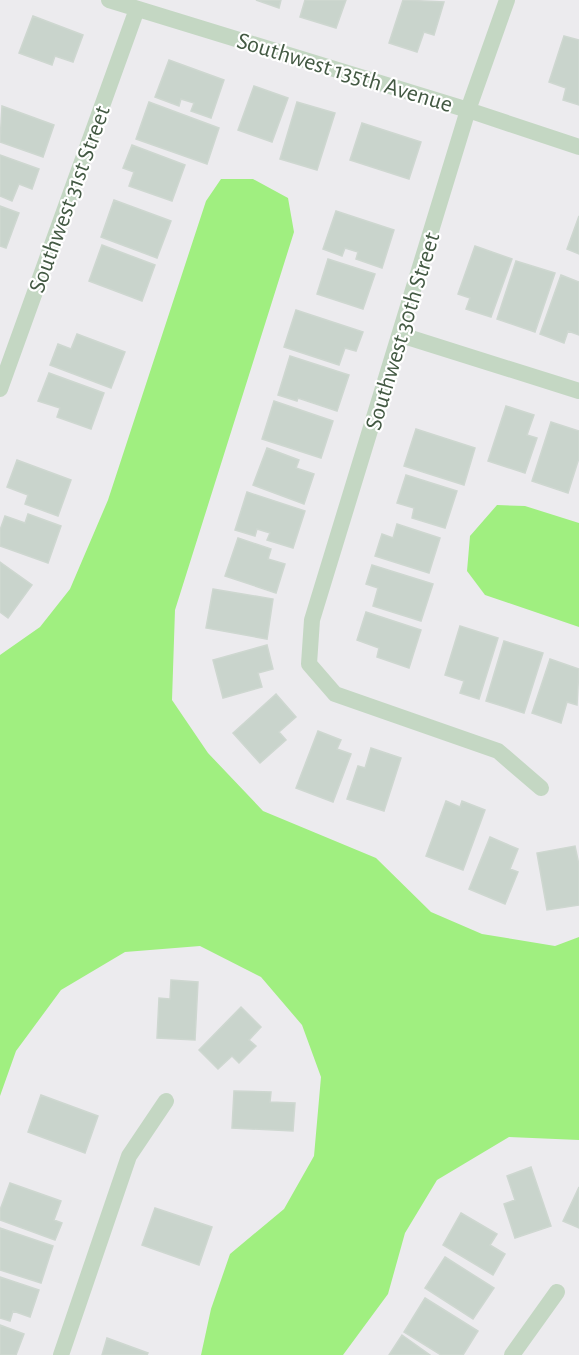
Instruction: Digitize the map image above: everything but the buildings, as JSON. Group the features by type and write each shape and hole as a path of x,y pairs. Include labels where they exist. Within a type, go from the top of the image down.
{"street":[{"name":"Southwest 135th Avenue","path":"109,0 468,110 579,147"},
{"name":"Southwest 30th Street","path":"507,0 468,110 312,620 309,664 335,694 498,751 541,788"},
{"name":"Southwest 31st Street","path":"0,389 137,9"},
{"path":"401,335 579,391"},
{"path":"61,1355 129,1156 166,1101"},
{"path":"512,1355 557,1292"}],"shaded area":[{"path":"221,179 253,179 288,198 294,232 175,610 172,700 208,753 263,811 376,858 431,912 482,934 555,946 579,937 579,1140 509,1137 437,1180 405,1233 388,1294 343,1355 201,1355 211,1309 230,1254 284,1209 314,1156 321,1077 302,1025 261,977 200,946 125,952 61,990 16,1051 0,1096 0,655 40,627 70,589 108,500 206,201"},
{"path":"497,505 525,506 579,523 579,627 485,595 467,571 470,536"}]}
